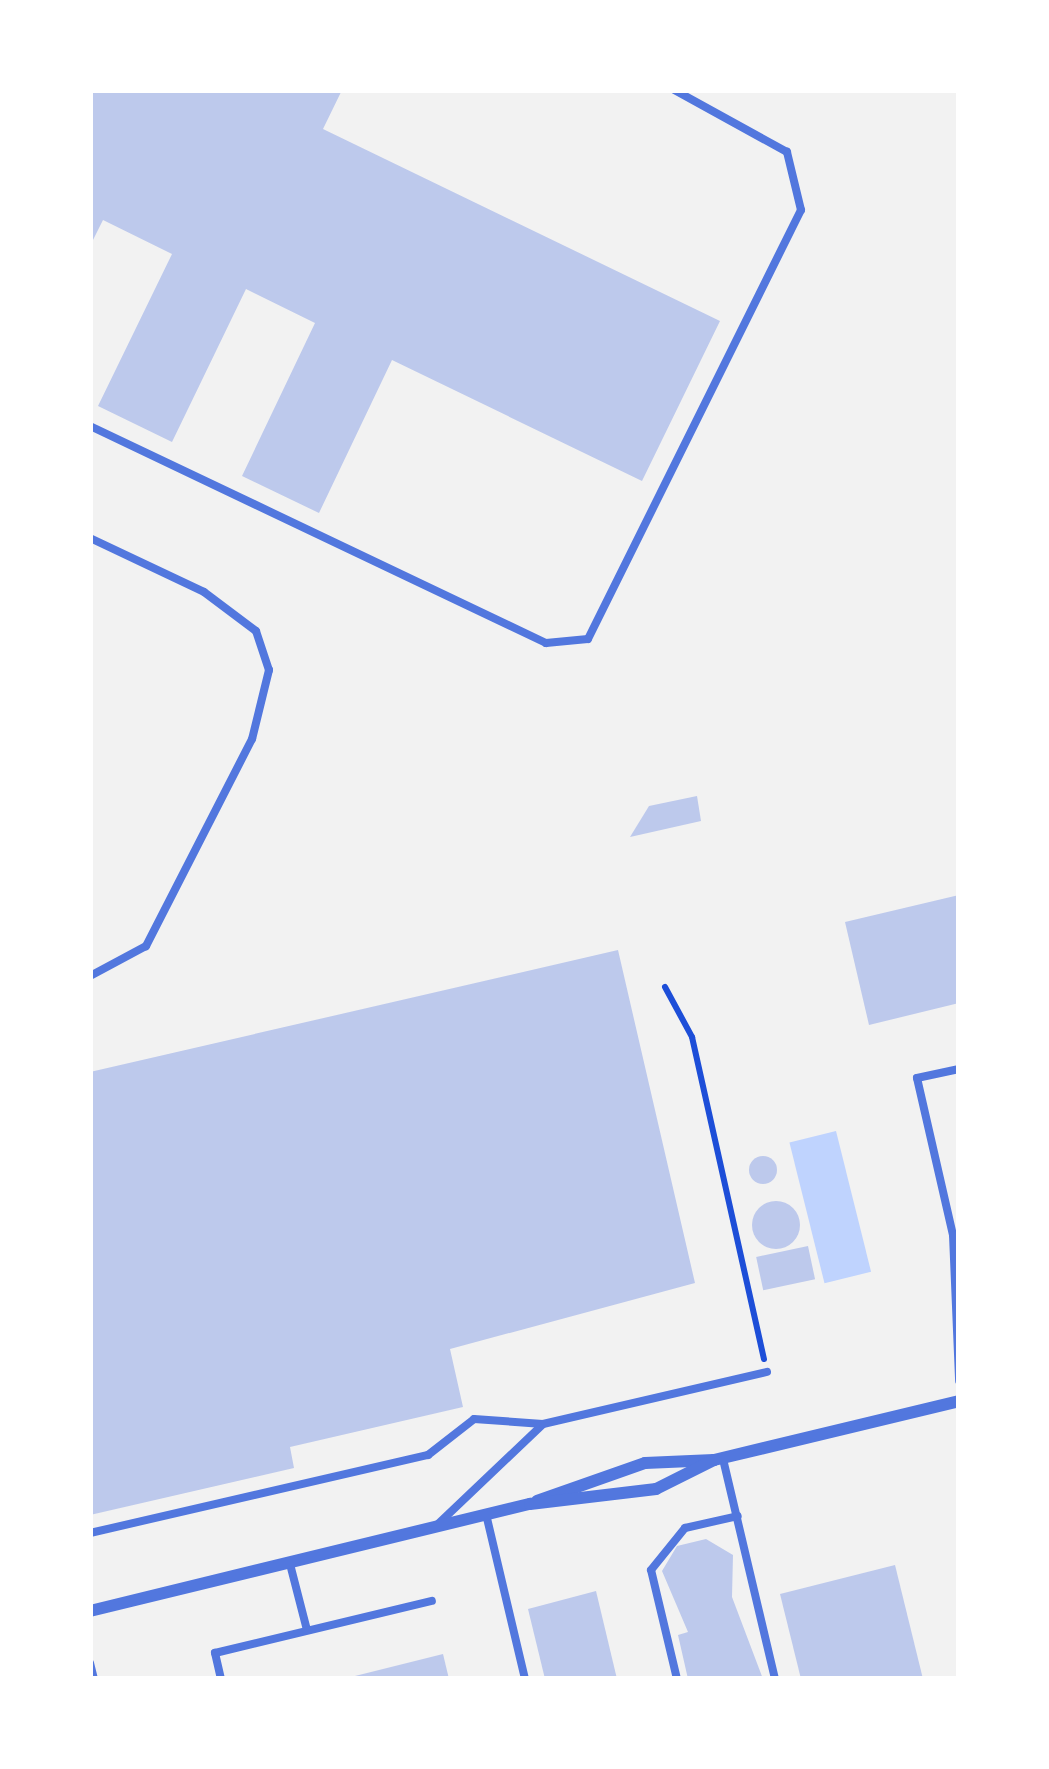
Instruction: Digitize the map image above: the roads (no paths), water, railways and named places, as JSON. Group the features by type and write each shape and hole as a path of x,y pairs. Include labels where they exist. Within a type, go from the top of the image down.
{"street":[{"path":"530,1504 639,1493 719,1459 959,1401"},
{"path":"90,1611 530,1504 644,1463 719,1459"}],"lane":[{"path":"90,426 546,643 588,639 801,210 787,152 674,90"},
{"path":"90,538 204,592 256,631 269,670 252,739 146,946 90,976"},
{"path":"959,1069 917,1078 953,1235 959,1381"},
{"path":"90,1533 428,1455 474,1419 543,1424 767,1372"},
{"path":"435,1527 543,1424"},
{"path":"719,1459 738,1516 775,1679"},
{"path":"486,1514 525,1679"},
{"path":"677,1679 651,1570 685,1528 738,1516"},
{"path":"290,1562 307,1631"},
{"path":"221,1679 215,1653 432,1600"},
{"path":"90,1663 94,1679"}],"water":[{"path":"836,1131 871,1272 825,1283 789,1143"}]}
